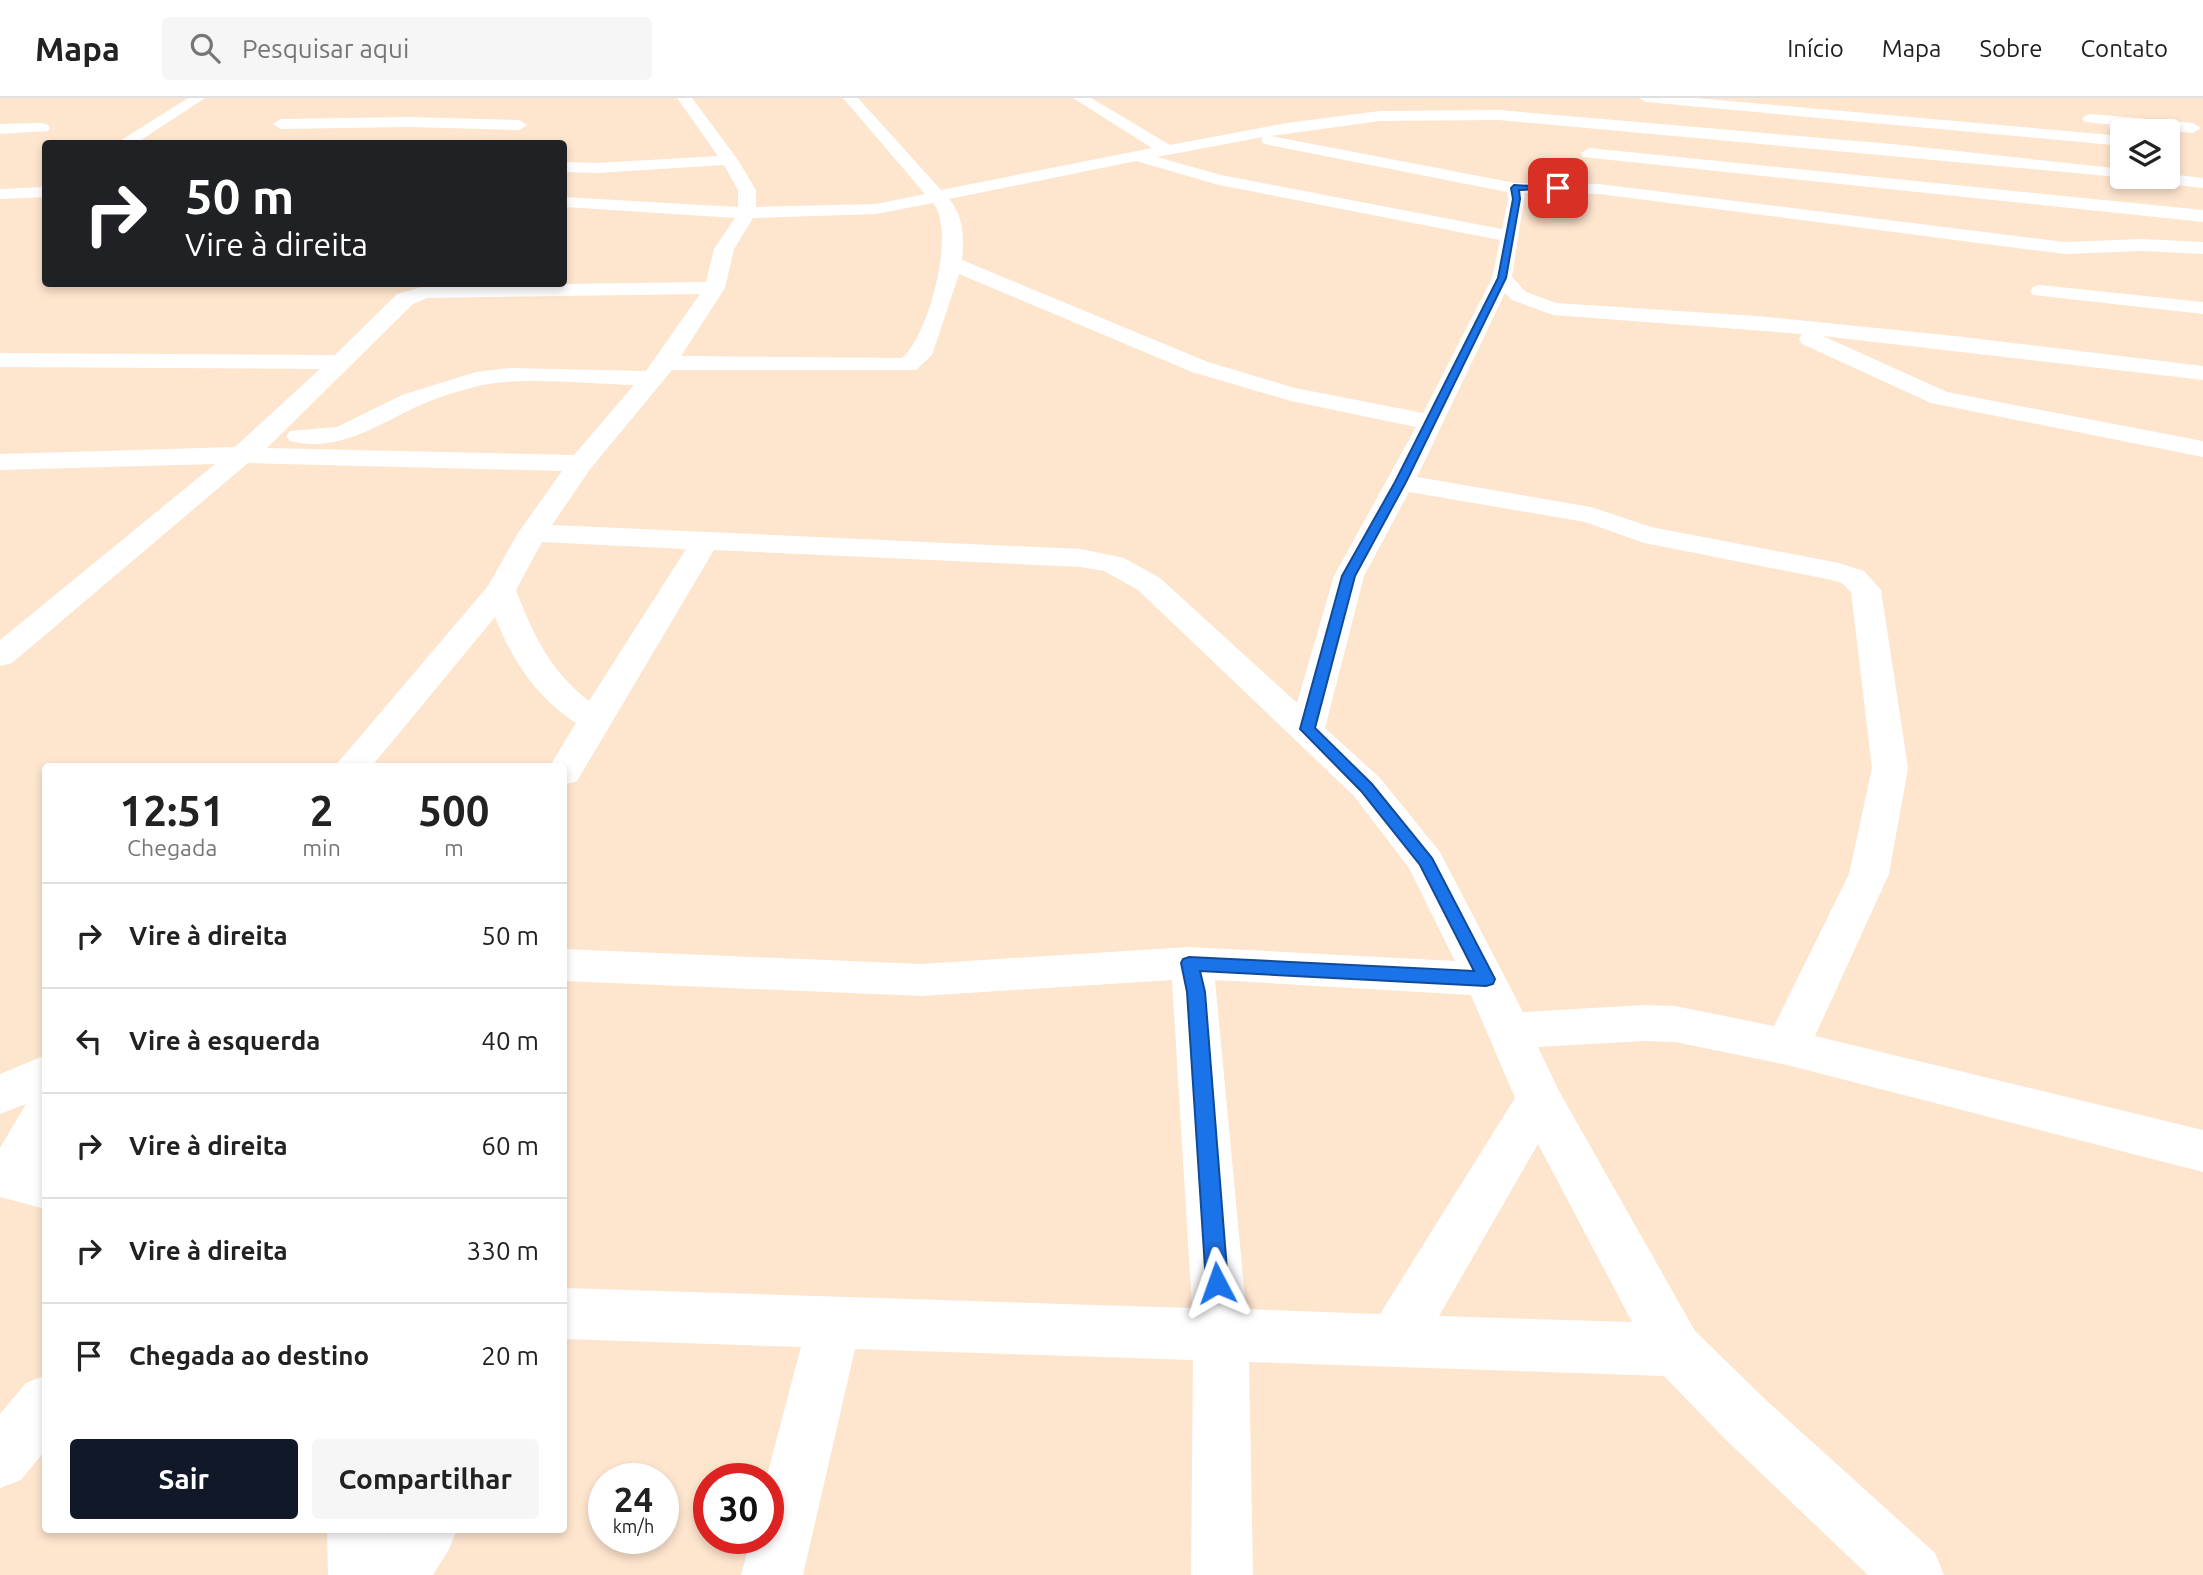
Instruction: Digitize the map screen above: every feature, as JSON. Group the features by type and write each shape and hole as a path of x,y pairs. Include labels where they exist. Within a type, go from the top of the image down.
{"street":[{"path":"130,140 198,98"},
{"path":"356,763 501,590 532,533 582,463 659,371 715,288 724,249 747,213 747,190 730,160 684,98"},
{"path":"265,436 342,434 411,400 456,384 492,376 908,365 920,355 953,264 953,225 949,210 849,98"},
{"path":"1080,98 1167,150"},
{"path":"567,202 747,213 876,209 1167,150 1282,134 1380,116 1438,98"},
{"path":"1646,98 2110,140"},
{"path":"283,103 281,124 324,126 408,122 519,125"},
{"path":"515,140 525,107"},
{"path":"1983,110 2005,131"},
{"path":"2176,113 2200,134"},
{"path":"1380,116 1499,115 1892,149 2110,173"},
{"path":"2075,118 2200,134"},
{"path":"1599,189 1580,182 1581,164 1609,125"},
{"path":"0,129 42,128"},
{"path":"1282,134 1404,169 1514,188 1599,189 2053,247 2142,245 2203,248"},
{"path":"1138,156 1219,180 1510,236"},
{"path":"567,167 597,168 730,160"},
{"path":"1581,164 2203,216"},
{"path":"2180,180 2203,183"},
{"path":"1307,729 1349,576 1401,482 1502,278 1517,199 1514,188"},
{"path":"0,194 42,192"},
{"path":"953,264 1200,367 1292,394 1430,422"},
{"path":"1502,278 1519,296 1553,309 1757,323 1955,342 2203,373"},
{"path":"0,656 265,436 405,299 425,292 715,288"},
{"path":"2040,291 2203,308"},
{"path":"1757,323 1820,343 1940,398 2203,449"},
{"path":"0,360 342,362"},
{"path":"0,481 10,462 242,455 582,463"},
{"path":"1401,482 1591,515 1644,534 1839,572 1862,584 1866,590 1890,768 1869,874 1787,1047"},
{"path":"532,533 1082,558 1113,564 1149,583 1367,787 1426,862 1486,979 1539,1100 1676,1350 1747,1421 1913,1575"},
{"path":"567,768 705,541"},
{"path":"501,590 517,637 533,663 559,694 576,709 595,720"},
{"path":"567,965 920,980 1189,963 1486,979"},
{"path":"1189,963 1196,992 1221,1336 1222,1575"},
{"path":"1510,1031 1644,1023 1675,1024 1787,1047 2203,1151"},
{"path":"0,1096 42,1076"},
{"path":"1395,1339 1539,1100"},
{"path":"18,1179 42,1122"},
{"path":"567,1318 1395,1339 1676,1350"},
{"path":"772,1575 834,1323"},
{"path":"0,1459 42,1408"},
{"path":"357,1533 359,1575"},
{"path":"397,1575 425,1533"}],"route":[{"path":"1217,1283 1196,992 1189,963 1486,979 1426,862 1367,787 1307,729 1349,576 1401,482 1456,366 1502,278 1517,199 1514,188 1558,188"}]}
